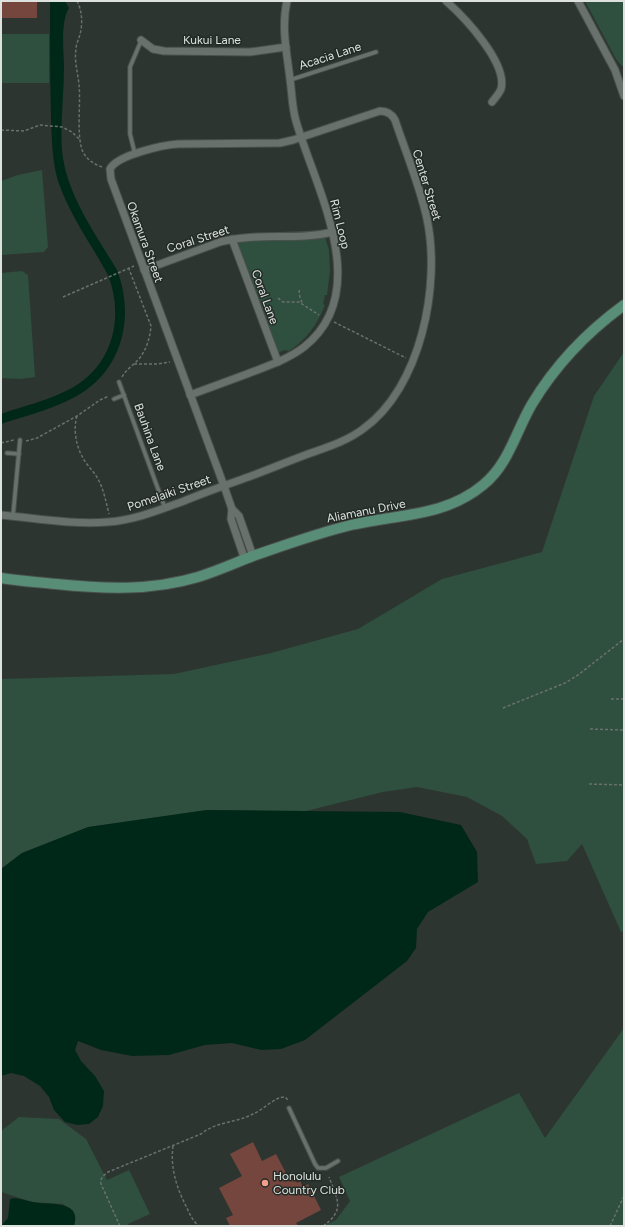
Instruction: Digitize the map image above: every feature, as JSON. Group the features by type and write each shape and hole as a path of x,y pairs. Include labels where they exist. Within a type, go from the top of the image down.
{"street":[{"name":"Rim Loop","path":"190,395 291,356 305,346 317,334 327,319 334,302 338,271 337,248 296,120 286,47 285,17 287,1"},
{"path":"446,1 481,38 495,61 500,74 501,83 498,95 492,102"},
{"path":"578,1 615,70 624,96"},
{"name":"Kukui Lane","path":"141,40 153,50 164,51 250,52 286,47"},
{"name":"Center Street","path":"224,486 334,445 373,422 388,405 401,386 417,350 426,319 432,268 427,220 423,202 394,117 387,112 380,111 301,136"},
{"name":"Okamura Street","path":"249,558 239,516 232,509 110,176 110,169 114,164 135,154 168,144 268,144 285,142 301,136"},
{"name":"Coral Street","path":"144,270 232,238 253,236 307,236 332,232"},
{"name":"Coral Lane","path":"232,238 278,362"},
{"name":"Aliamanu Drive","path":"1,578 108,589 141,588 170,584 199,576 323,532 353,524 412,515 438,509 462,499 487,482 500,467 532,405 568,353 593,329 624,304"},
{"name":"Pomelaiki Street","path":"1,515 99,523 133,518 224,486"}],"lane":[{"path":"135,154 130,134 130,67 141,40"},
{"name":"Acacia Lane","path":"290,80 376,52"},
{"name":"Bauhina Lane","path":"120,382 165,508"},
{"name":"Bauhina Lane","path":"114,399 124,395"},
{"path":"13,516 20,440"},
{"path":"7,453 19,454"},
{"path":"289,1108 318,1168 326,1168 338,1161"}],"path":[{"path":"77,1 81,13 81,33 76,52 79,85 80,140 87,158 103,168"},
{"path":"1,130 24,131 40,125 62,127 72,132 80,140"},
{"path":"63,297 135,266"},
{"path":"120,382 124,373 134,364 145,349 151,332 151,326 129,269"},
{"path":"299,290 300,298 303,304"},
{"path":"278,298 283,302 299,302 322,317"},
{"path":"332,321 407,359"},
{"path":"151,326 156,324"},
{"path":"134,364 157,364 170,362"},
{"path":"1,443 13,440 27,441 37,438 77,416 100,400 110,396"},
{"path":"77,416 75,428 79,449 83,458 100,482 106,499 109,515"},
{"path":"503,708 565,683 578,675 624,638"},
{"path":"610,699 624,699"},
{"path":"590,730 624,730"},
{"path":"589,784 624,784"},
{"path":"120,1226 100,1184 102,1177 108,1172 201,1134 227,1121 242,1119 252,1115 264,1109 277,1098 285,1097 288,1100"},
{"path":"173,1146 172,1160 175,1180 194,1221 199,1226"},
{"path":"323,1226 335,1215 338,1205 337,1197 329,1176"},
{"path":"610,1226 624,1196"}],"shaded area":[{"path":"50,1 65,1 69,8 64,21 63,29 64,68 62,150 65,166 75,198 117,270 123,289 125,307 124,326 120,343 113,360 103,375 89,388 73,398 55,406 1,424 1,414 52,397 83,381 95,369 104,356 111,341 114,325 115,308 113,292 108,275 68,205 56,173 51,120"},
{"path":"585,1 624,1 624,66 622,66 616,59"},
{"path":"1,34 49,34 49,83 1,83"},
{"path":"42,170 48,247 44,252 1,255 1,181 18,175"},
{"path":"324,234 329,250 330,271 327,295 325,295 323,304 325,305 319,319 301,342 289,351 284,350 274,355 232,239"},
{"path":"22,271 28,275 35,377 20,379 1,378 1,273"},
{"path":"624,352 624,931 621,932 582,844 567,861 536,864 527,839 502,816 467,797 417,787 383,792 306,811 207,810 89,827 22,853 1,869 1,679 174,674 271,653 358,629 442,579 542,552 594,396"},
{"path":"207,810 400,812 461,825 477,852 478,882 428,912 417,929 416,948 407,961 305,1040 281,1049 261,1050 232,1043 205,1045 169,1055 132,1056 101,1050 78,1041 75,1050 81,1061 95,1076 104,1091 103,1106 98,1117 89,1124 77,1125 65,1122 54,1110 49,1097 40,1086 24,1076 11,1073 1,1076 1,869 22,853 88,827"},
{"name":"Honolulu Country Club","path":"624,1028 624,1226 323,1226 336,1220 350,1201 339,1177 519,1093 545,1138"},
{"path":"19,1117 59,1119 86,1139 107,1180 129,1170 150,1214 128,1224 129,1226 74,1226 75,1223 72,1211 63,1204 32,1202 1,1192 1,1131"},
{"path":"14,1198 36,1203 59,1204 70,1208 74,1212 74,1226 1,1226 8,1218 10,1199"}],"building":[{"path":"1,1 37,1 37,18 1,18"},
{"name":"Honolulu Country Club","path":"253,1142 262,1161 276,1154 287,1175 292,1172 297,1183 300,1181 303,1187 308,1184 321,1210 296,1223 298,1226 230,1226 226,1218 233,1215 219,1188 242,1176 230,1154"}],"place":[{"name":"Honolulu Country Club","path":"265,1183"}]}
